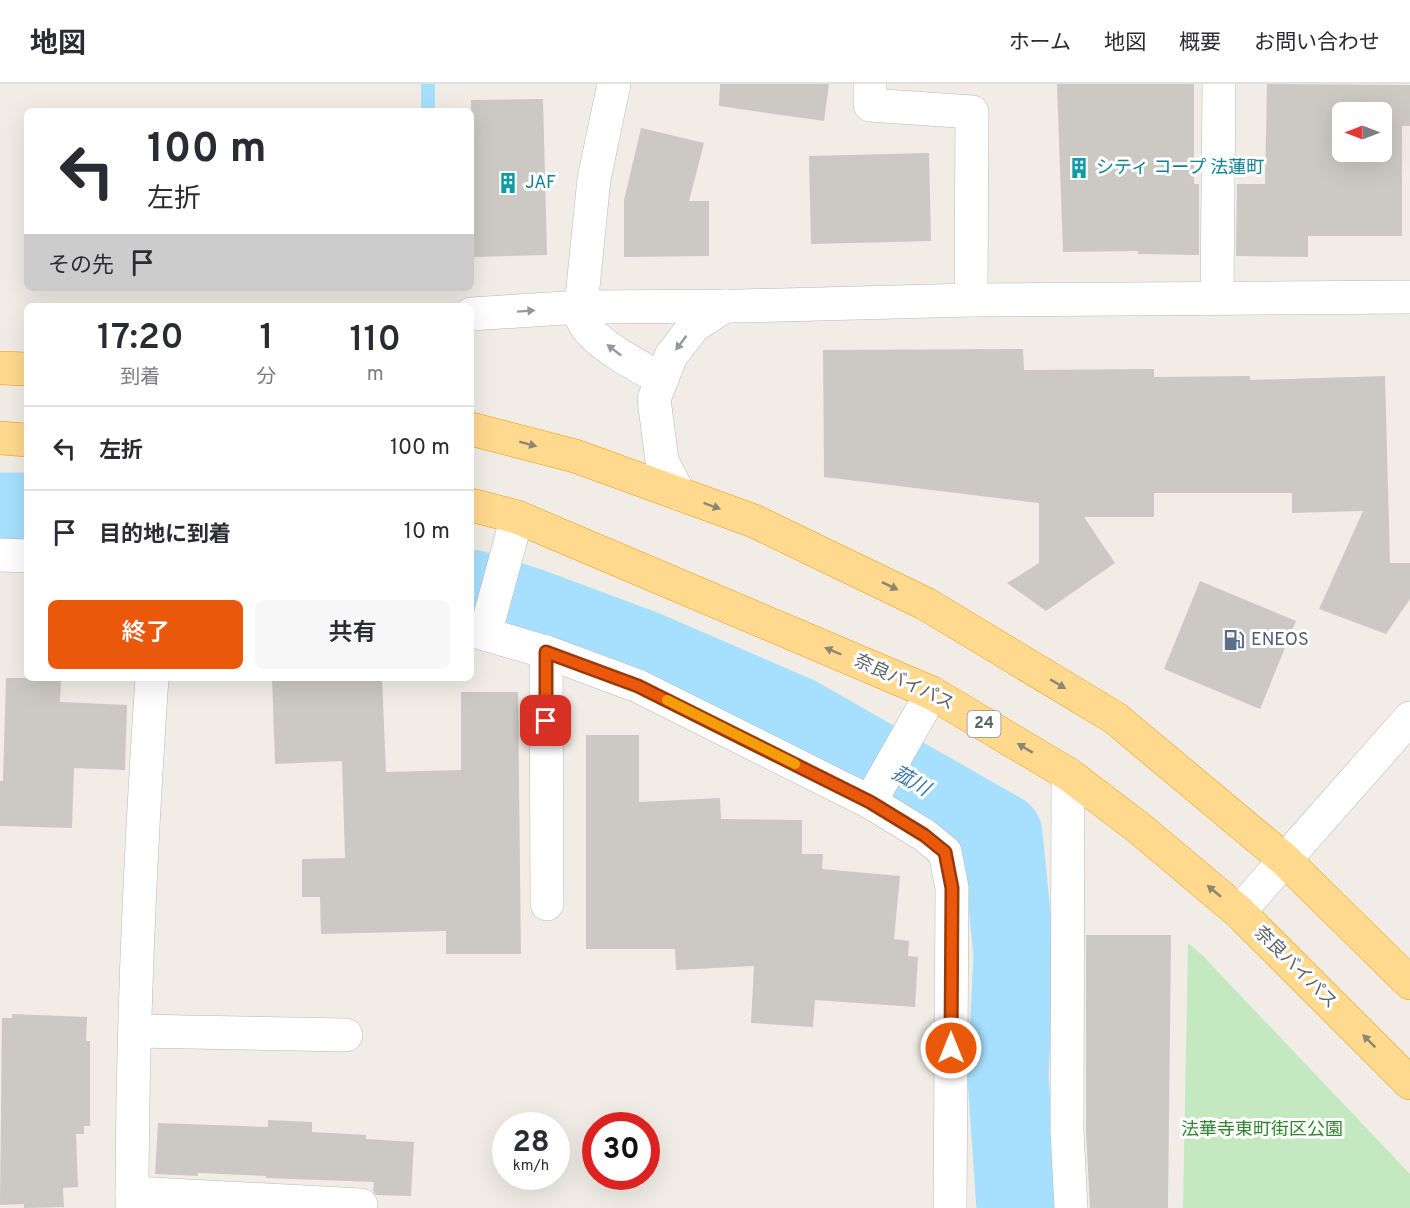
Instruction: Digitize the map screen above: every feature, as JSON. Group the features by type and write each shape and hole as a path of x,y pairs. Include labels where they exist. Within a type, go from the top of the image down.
{"highway":[{"path":"0,368 24,369"},
{"path":"474,430 575,456 754,521 926,604 1115,718 1285,860 1410,983"},
{"path":"0,438 24,440"},
{"name":"奈良バイパス","path":"474,506 517,517 932,693 1068,774 1139,828 1239,912 1410,1083"}],"street":[{"path":"614,84 594,179 581,307 583,321 597,337 626,360 662,379"},
{"path":"870,84 870,105 972,112 971,300"},
{"path":"1217,298 1219,84"},
{"path":"474,315 581,307 971,300 1410,297"},
{"path":"679,494 662,461 654,399 671,356 694,326 725,306"},
{"path":"517,517 500,577 482,627 638,686 874,795 945,852 952,888 950,1208"},
{"path":"0,555 24,556"},
{"path":"546,652 547,904"},
{"path":"152,681 145,773 135,1031 132,1201 361,1205"},
{"path":"874,795 932,693"},
{"path":"1239,912 1410,718"},
{"path":"1068,774 1067,1131 1071,1208"},
{"path":"135,1031 346,1035"}],"green space":[{"name":"法華寺東町街区公園","path":"1188,943 1410,1174 1410,1208 1183,1208"}],"building":[{"path":"720,84 829,84 824,121 719,106"},
{"path":"1057,84 1194,84 1194,184 1199,184 1199,255 1138,254 1138,251 1063,252"},
{"path":"1267,84 1410,85 1410,126 1402,126 1402,236 1308,236 1308,257 1236,256 1237,184 1265,184"},
{"name":"JAF","path":"543,99 547,255 474,257 474,108 471,108 471,100"},
{"path":"641,128 704,143 689,201 709,201 709,256 624,257 624,200"},
{"path":"929,153 931,241 811,244 809,156"},
{"path":"1023,349 1024,370 1154,369 1154,377 1250,376 1250,380 1385,376 1390,563 1410,563 1410,599 1386,634 1319,609 1363,511 1292,513 1292,493 1154,493 1154,517 1084,517 1115,563 1046,611 1007,583 1039,563 1039,503 824,477 823,350"},
{"path":"1200,581 1296,621 1260,709 1164,669"},
{"path":"6,678 24,678 24,681 61,681 60,702 127,705 125,770 74,768 72,828 0,826 0,781 3,781"},
{"path":"272,681 382,681 386,772 461,770 461,692 518,692 521,954 446,954 446,931 321,934 320,897 302,897 302,859 345,858 342,761 275,764"},
{"path":"586,735 639,735 639,802 720,798 721,819 802,820 802,854 823,854 822,869 900,876 894,939 909,941 908,956 918,957 915,1007 815,1000 813,1027 751,1023 754,966 676,970 675,949 586,949"},
{"path":"1086,935 1171,935 1168,1208 1090,1208 1086,1131"},
{"path":"12,1014 87,1017 86,1041 90,1041 90,1126 84,1126 84,1134 76,1134 78,1187 63,1188 64,1207 24,1208 24,1204 0,1205 2,1018 12,1018"},
{"path":"268,1120 312,1122 312,1132 366,1135 366,1139 414,1142 411,1196 376,1195 373,1191 374,1182 198,1173 198,1176 155,1174 158,1123 268,1127"}],"waterway":[{"path":"428,84 428,108"},
{"name":"菰川","path":"0,513 24,513"},
{"name":"菰川","path":"474,591 529,608 642,650 797,717 1002,834 1014,955 1008,1077 1017,1208"}],"slow traffic":[{"path":"667,700 795,764"}],"place":[{"name":"シティ コープ 法蓮町","path":"1079,168"},
{"name":"JAF","path":"508,183"},
{"name":"ENEOS","path":"1234,640"}],"route":[{"path":"546,721 546,652 638,686 870,802 924,835 945,852 952,888 951,1048"}]}
